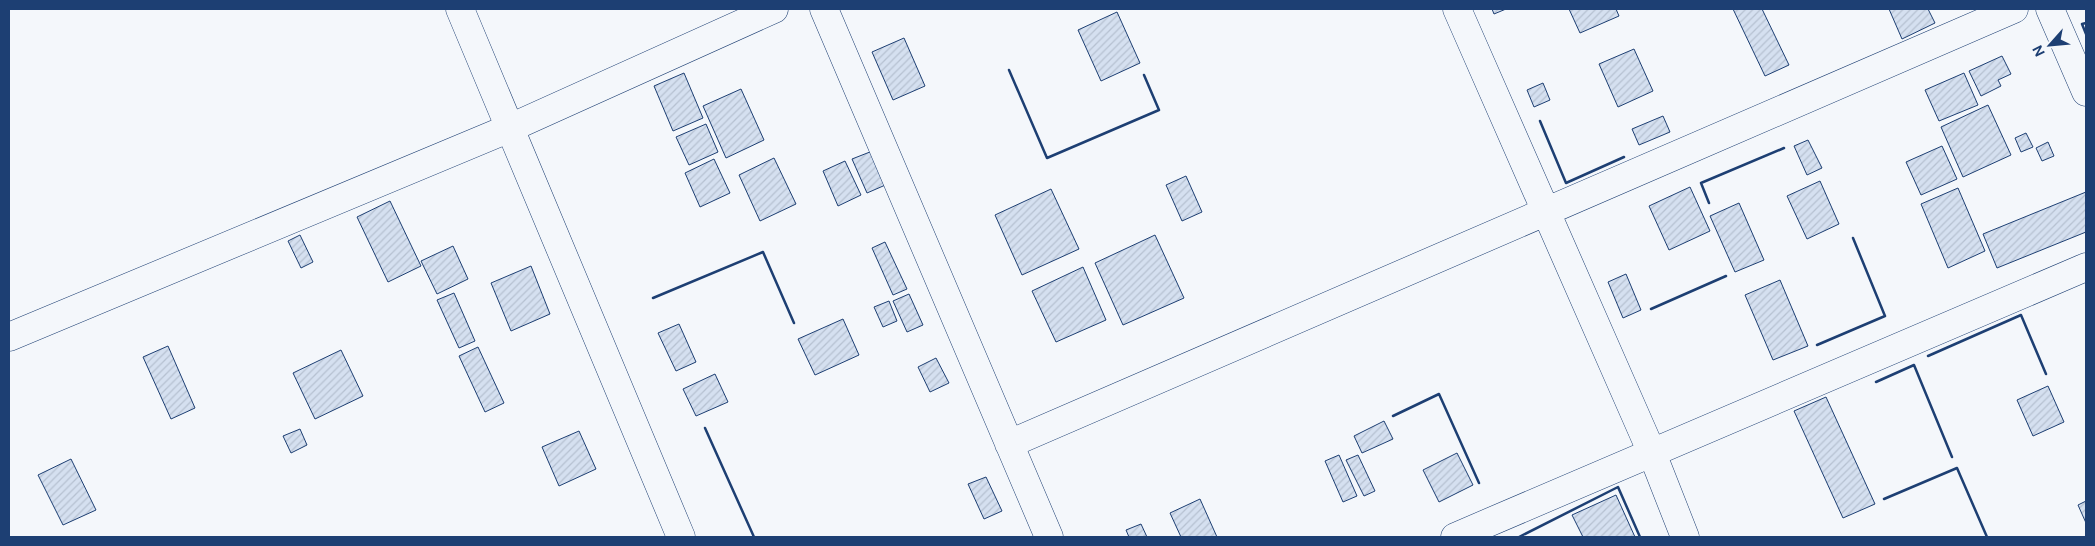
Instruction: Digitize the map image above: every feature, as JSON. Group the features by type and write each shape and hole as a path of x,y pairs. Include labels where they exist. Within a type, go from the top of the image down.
{"street":[{"path":"460,9 681,537"},
{"path":"9,337 510,128 774,9"},
{"path":"824,9 1049,537"},
{"path":"1457,9 1652,453 1685,537"},
{"path":"1009,444 2014,9"},
{"path":"2050,9 2086,92"},
{"path":"1455,537 2086,267"}],"building":[{"path":"1492,9 1506,9 1494,14"},
{"path":"1569,9 1616,9 1619,16 1580,33"},
{"path":"1733,9 1762,9 1789,65 1765,76"},
{"path":"1889,9 1928,9 1935,23 1902,39"},
{"path":"1117,12 1140,63 1101,81 1078,30"},
{"path":"904,38 925,86 893,100 872,52"},
{"path":"1634,49 1653,91 1618,107 1599,64"},
{"path":"2002,56 2011,74 1998,80 2001,86 1981,96 1969,71"},
{"path":"684,73 703,118 673,131 654,86"},
{"path":"1964,73 1978,105 1939,121 1925,90"},
{"path":"1543,83 1550,100 1534,107 1527,90"},
{"path":"741,89 764,140 726,158 703,106"},
{"path":"1988,105 2011,155 1963,177 1941,127"},
{"path":"1663,116 1670,132 1639,145 1632,129"},
{"path":"706,124 718,152 689,165 676,137"},
{"path":"2026,133 2033,147 2021,152 2015,138"},
{"path":"1808,140 1822,168 1807,175 1794,146"},
{"path":"2048,142 2054,156 2042,161 2036,148"},
{"path":"1942,146 1957,179 1921,195 1906,162"},
{"path":"875,150 890,183 867,193 852,159"},
{"path":"774,158 796,204 760,221 739,175"},
{"path":"714,159 730,193 700,207 685,173"},
{"path":"845,161 861,195 838,206 823,171"},
{"path":"1186,176 1202,212 1182,221 1166,185"},
{"path":"1820,181 1839,224 1807,239 1787,196"},
{"path":"1690,187 1710,231 1669,250 1649,206"},
{"path":"1958,188 1985,251 1948,268 1921,204"},
{"path":"1051,189 1079,249 1022,275 995,215"},
{"path":"2086,192 2086,232 1997,268 1983,234"},
{"path":"390,201 421,266 388,282 357,217"},
{"path":"1739,203 1764,260 1735,272 1710,216"},
{"path":"300,235 313,262 301,268 288,241"},
{"path":"1155,235 1184,298 1123,325 1095,263"},
{"path":"885,242 907,289 893,295 872,248"},
{"path":"453,246 468,279 437,294 421,261"},
{"path":"531,266 550,314 511,331 491,283"},
{"path":"1083,267 1106,320 1056,342 1032,291"},
{"path":"1626,274 1641,310 1623,318 1608,282"},
{"path":"1780,280 1808,346 1773,360 1745,295"},
{"path":"454,293 475,341 459,348 437,300"},
{"path":"909,294 923,325 907,332 893,301"},
{"path":"889,301 897,321 883,327 874,307"},
{"path":"843,319 859,355 815,375 798,339"},
{"path":"679,324 696,362 676,371 658,333"},
{"path":"168,346 195,408 171,419 143,357"},
{"path":"478,347 504,403 485,412 459,356"},
{"path":"341,350 363,396 315,419 293,373"},
{"path":"936,358 949,383 930,392 918,367"},
{"path":"715,374 728,402 696,416 683,389"},
{"path":"2048,386 2064,422 2033,436 2017,400"},
{"path":"1826,397 1875,504 1843,518 1794,411"},
{"path":"1384,421 1393,439 1362,453 1354,436"},
{"path":"300,429 307,445 291,453 283,436"},
{"path":"579,431 596,469 559,486 542,447"},
{"path":"1457,453 1473,485 1439,502 1423,470"},
{"path":"1339,455 1357,496 1343,502 1325,461"},
{"path":"1358,455 1375,491 1364,496 1346,460"},
{"path":"71,459 96,510 63,525 38,475"},
{"path":"986,477 1002,511 984,519 968,484"},
{"path":"1616,495 1635,537 1583,537 1572,515"},
{"path":"1200,499 1217,537 1181,537 1170,513"},
{"path":"2086,501 2086,523 2078,505"},
{"path":"1141,524 1147,537 1129,537 1126,530"}],"wall":[{"path":"2086,23 2082,24 2086,34"},
{"path":"1009,70 1047,158 1159,110 1144,75"},
{"path":"1540,121 1566,183 1624,157"},
{"path":"1709,203 1701,183 1784,148"},
{"path":"1817,345 1885,316 1853,238"},
{"path":"653,298 763,252 794,323"},
{"path":"1651,309 1726,276"},
{"path":"1928,356 2021,315 2046,374"},
{"path":"1876,382 1914,365 1952,457"},
{"path":"1393,416 1439,394 1479,483"},
{"path":"705,428 754,537"},
{"path":"1884,499 1957,468 1987,537"},
{"path":"1519,537 1618,487 1640,537"}]}
